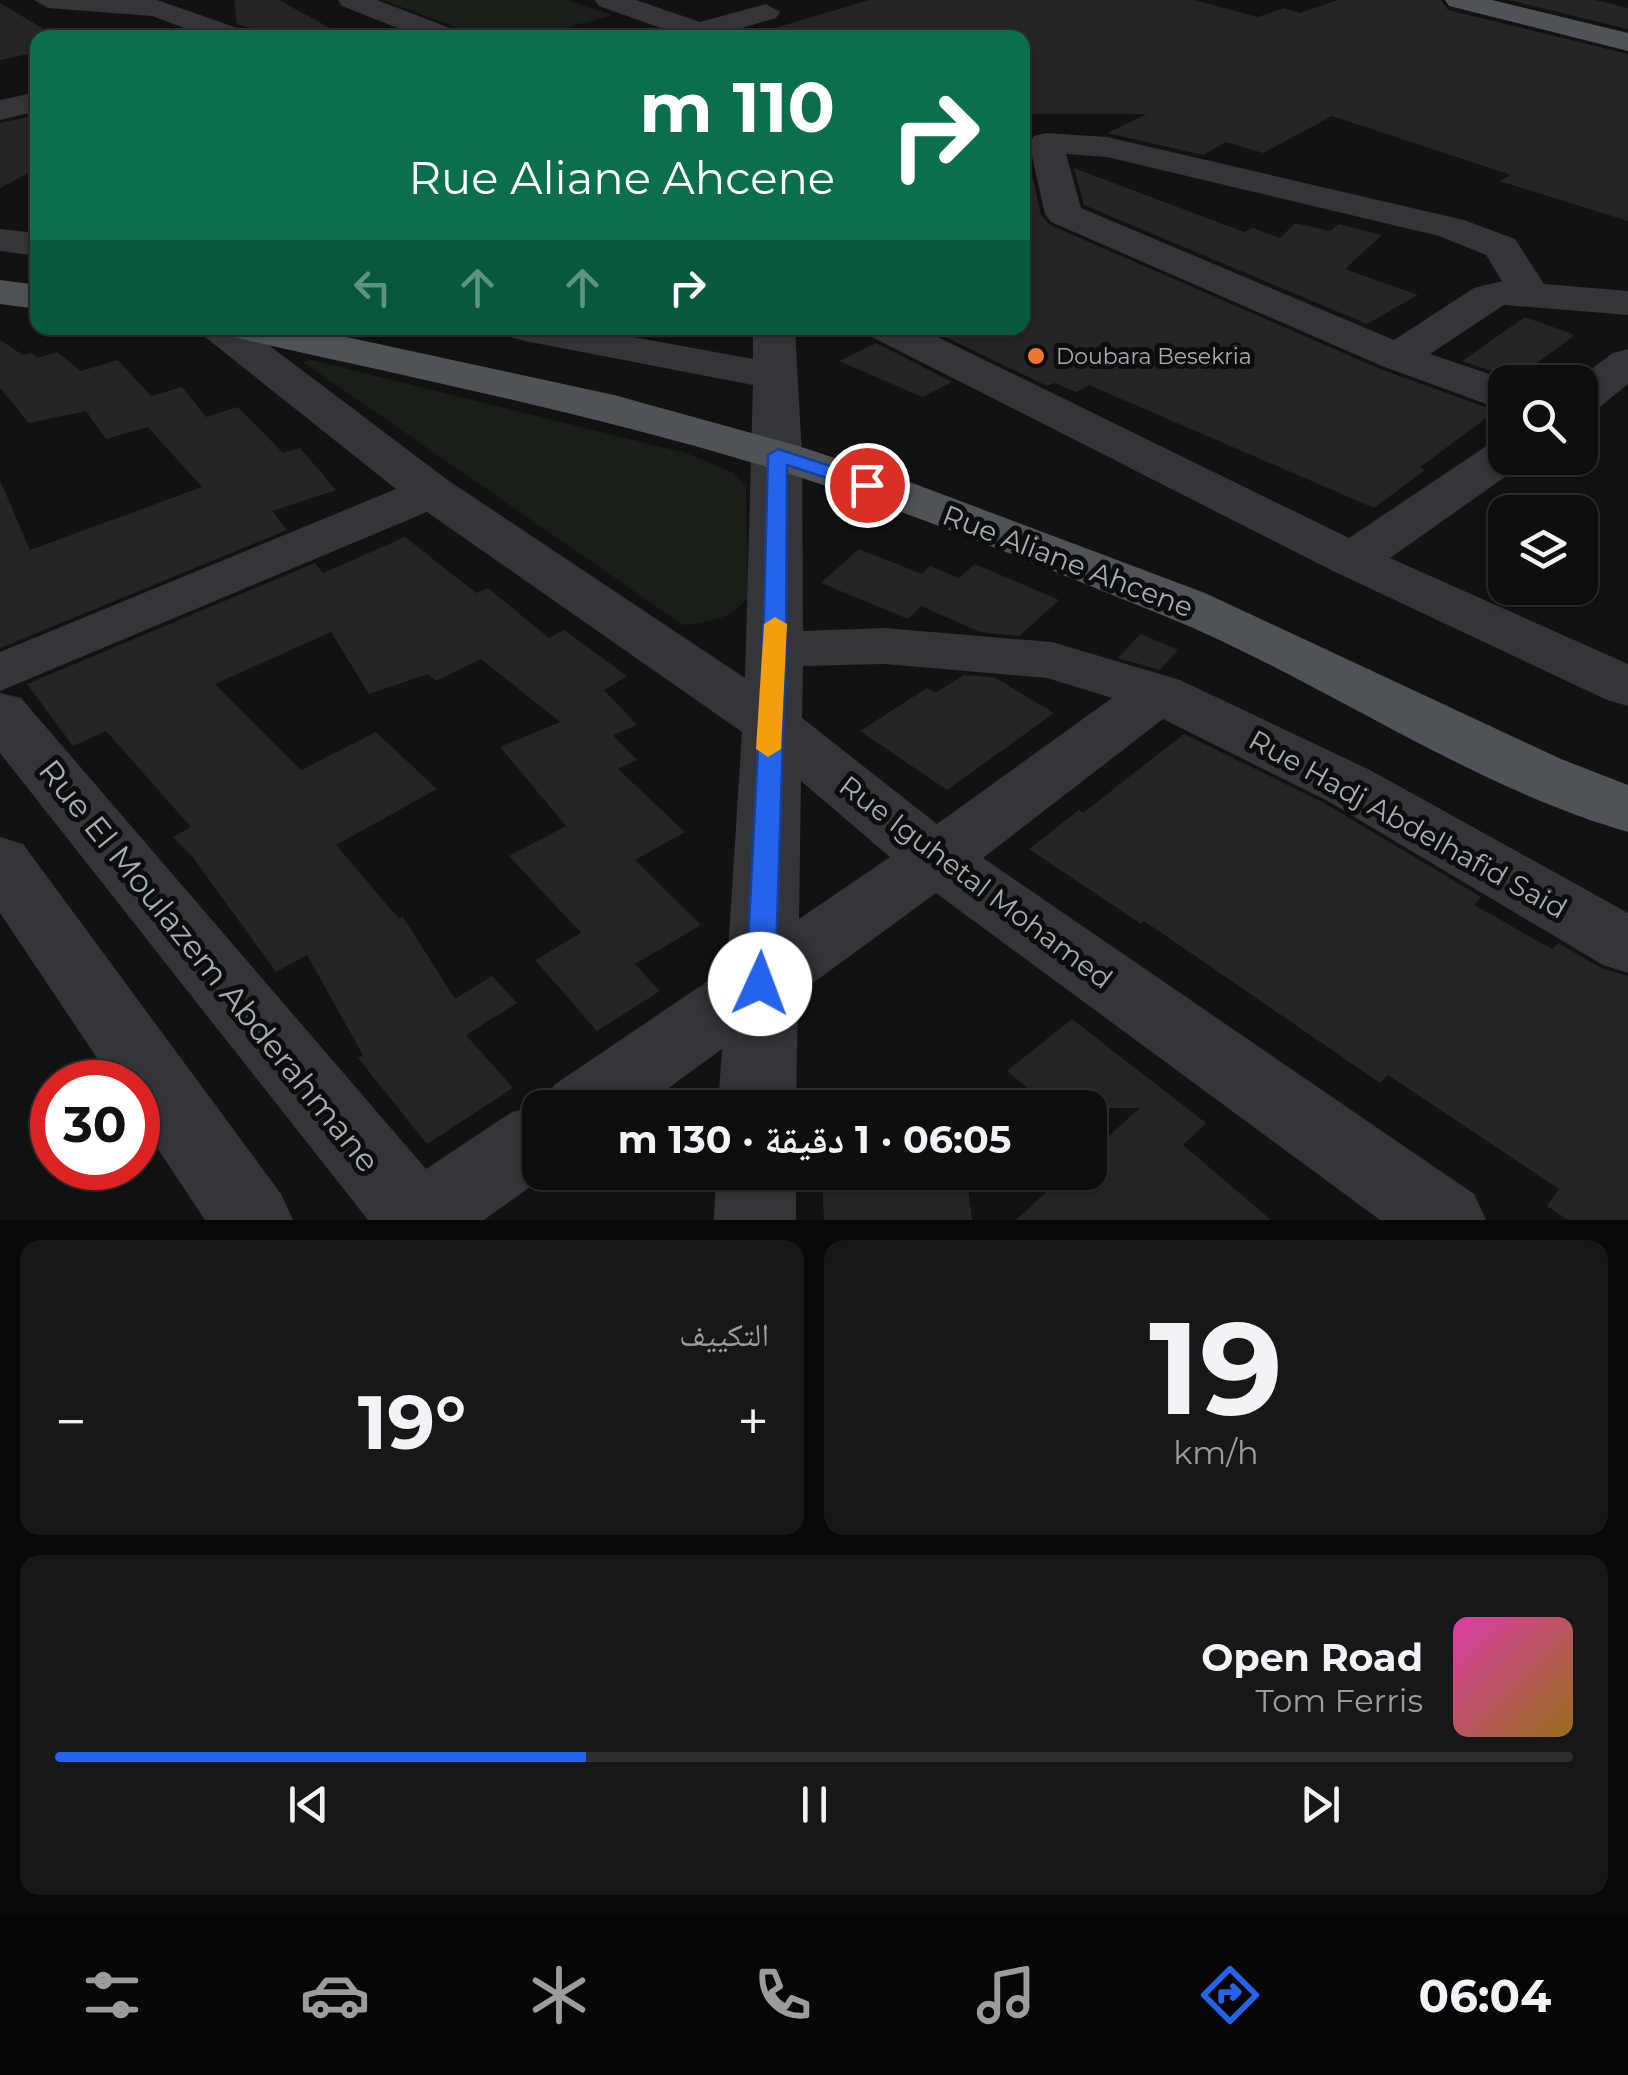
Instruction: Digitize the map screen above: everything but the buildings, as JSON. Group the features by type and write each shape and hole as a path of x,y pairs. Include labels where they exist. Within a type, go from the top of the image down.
{"main road":[{"path":"1460,0 1628,42"},
{"path":"0,275 30,277"},
{"path":"0,292 30,296"},
{"name":"Rue Aliane Ahcene","path":"281,335 776,441 897,495 1186,605 1539,774 1628,810"},
{"name":"Rue Aliane Ahcene","path":"391,335 638,391 1210,587 1566,750 1628,786"}],"street":[{"path":"48,0 156,8 217,30"},
{"path":"352,0 429,30"},
{"path":"609,0 678,30"},
{"path":"706,30 766,17"},
{"path":"0,110 30,103"},
{"path":"1488,390 1397,357 1064,214 1037,164 1046,143 1107,147 1451,228 1501,247 1529,293"},
{"path":"0,240 30,244"},
{"path":"1397,357 1488,296 1529,293 1628,302"},
{"name":"Rue Iguhetal Mohamed","path":"229,335 431,492 769,722 936,859 1445,1220"},
{"path":"559,335 774,375"},
{"path":"758,1090 769,722 775,648 774,335"},
{"path":"900,335 1352,560 1628,687"},
{"path":"1598,386 1628,362"},
{"path":"1352,560 1488,467"},
{"path":"0,672 431,492"},
{"name":"Rue Hadj Abdelhafid Said","path":"775,648 884,646 1052,660 1159,693 1348,785 1628,946"},
{"path":"608,1090 936,859 1159,693"},
{"name":"Rue El Moulazem Abderahmane","path":"0,712 418,1220"},
{"path":"0,861 252,1220"},
{"path":"418,1220 522,1148"},
{"path":"754,1220 755,1190"}],"shaded area":[{"path":"382,0 567,0 613,15 558,30 464,30"},
{"path":"312,360 686,453 732,472 746,487 748,596 727,615 683,625 303,362"}],"slow traffic":[{"path":"768,749 775,624"}],"place":[{"name":"Doubara Besekria","path":"1036,356"}],"route":[{"path":"760,984 775,648 778,455 867,485"}]}
